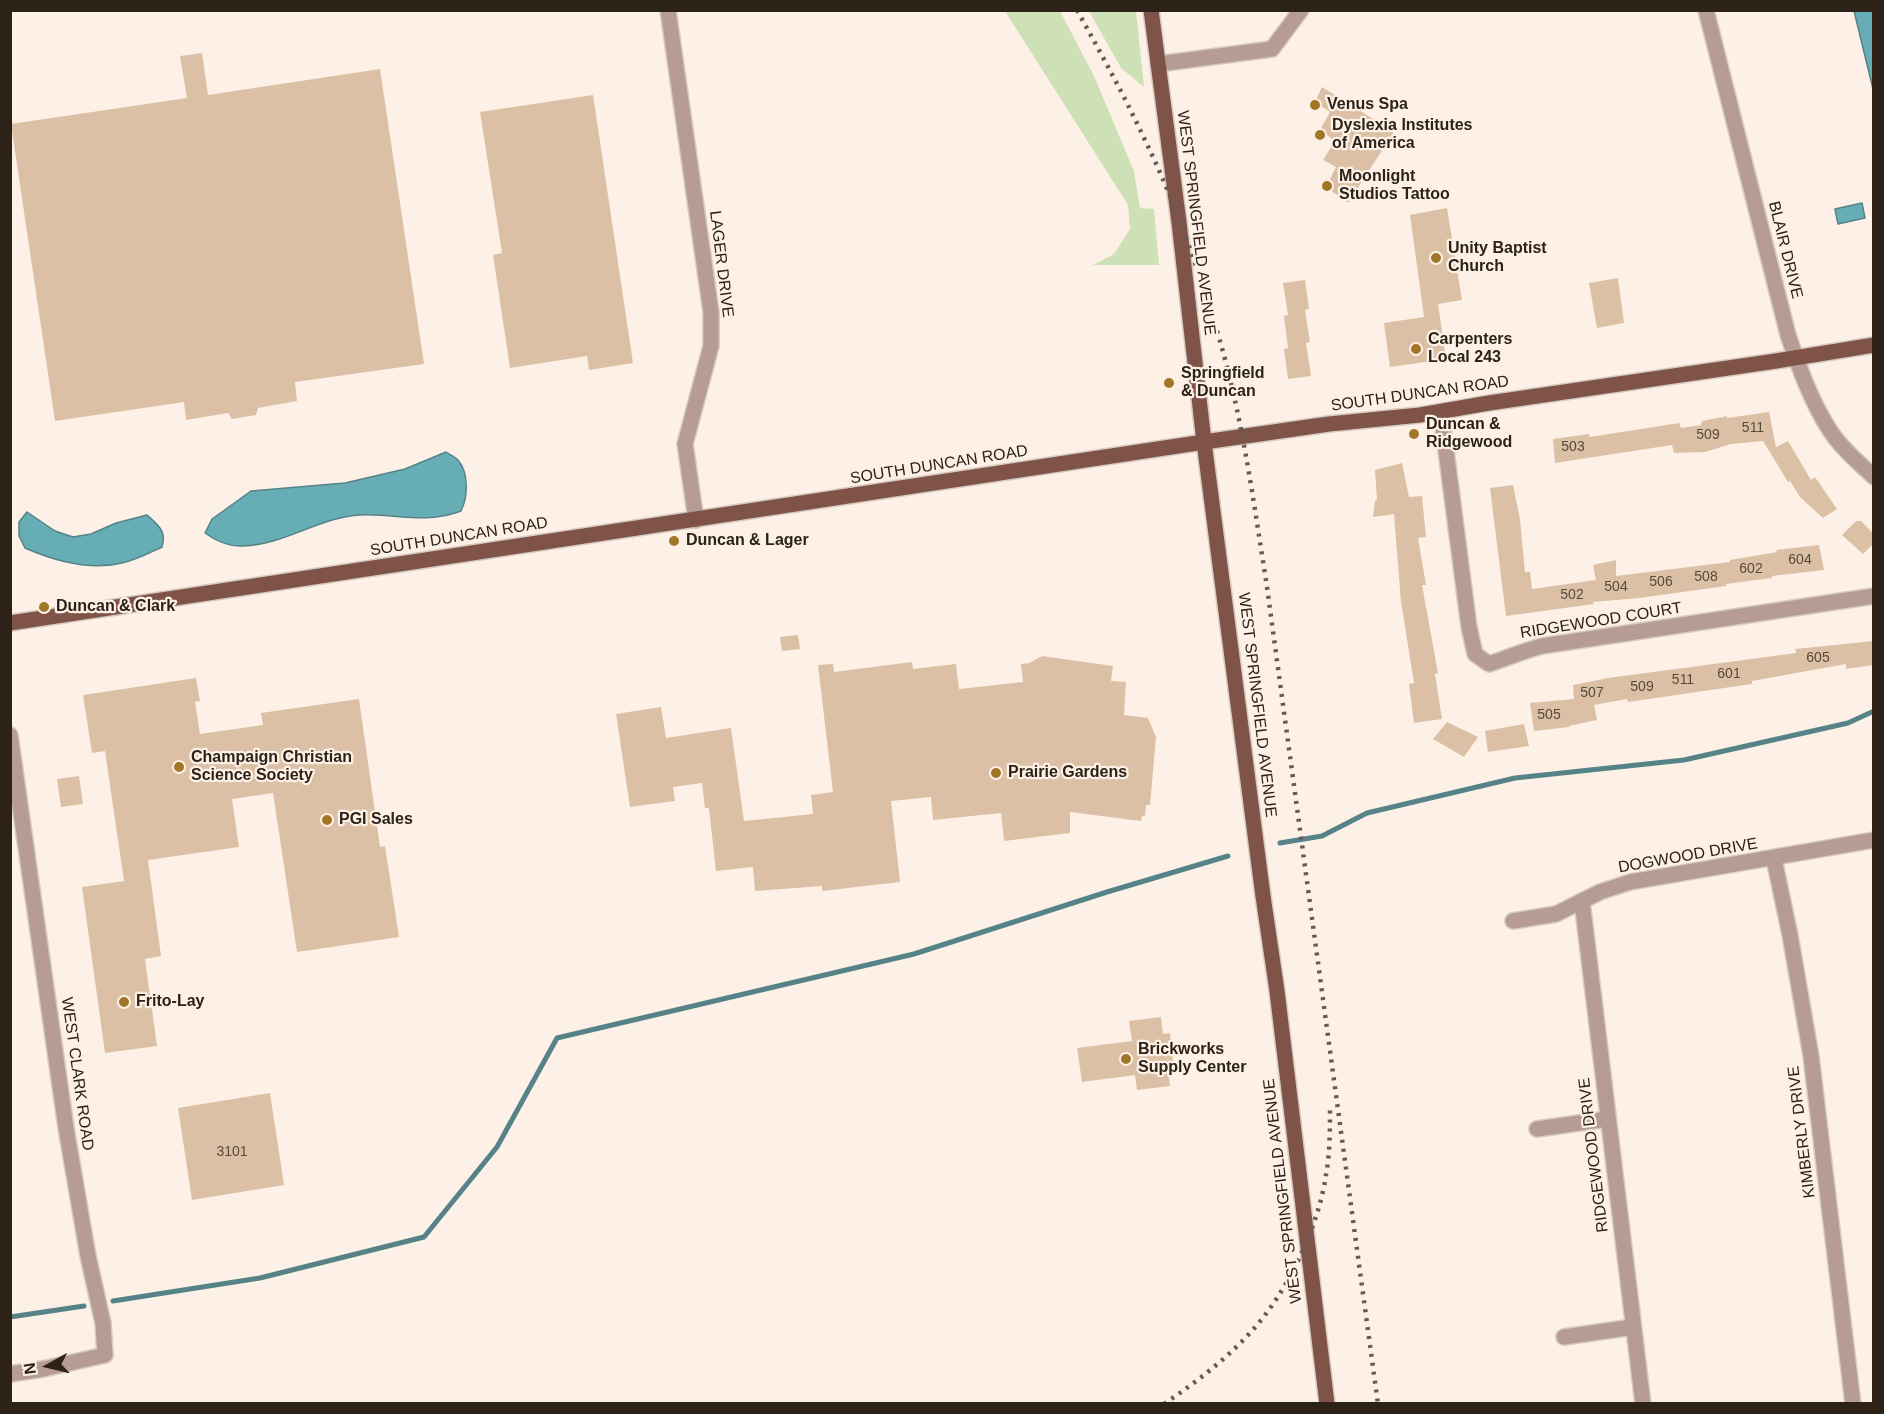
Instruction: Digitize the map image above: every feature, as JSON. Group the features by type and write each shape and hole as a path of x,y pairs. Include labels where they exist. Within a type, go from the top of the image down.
{"main road":[{"name":"WEST SPRINGFIELD AVENUE","path":"1152,10 1204,442 1277,991 1327,1404"},
{"name":"SOUTH DUNCAN ROAD","path":"10,623 1204,442 1329,424 1441,412 1874,345"}],"street":[{"name":"LAGER DRIVE","path":"668,10 711,312 711,346 685,444 696,520"},
{"path":"1158,64 1272,49 1301,10"},
{"name":"BLAIR DRIVE","path":"1706,10 1788,335 1805,382 1829,429 1839,443 1874,477"},
{"name":"RIDGEWOOD COURT","path":"1441,412 1468,627 1475,654 1489,664 1515,653 1542,646 1874,596"},
{"name":"WEST CLARK ROAD","path":"10,735 66,1128 88,1256 103,1323 105,1355 10,1374"},
{"name":"DOGWOOD DRIVE","path":"1513,921 1556,914 1630,882 1874,840"},
{"name":"KIMBERLY DRIVE","path":"1774,859 1811,1056 1853,1404"},
{"name":"RIDGEWOOD DRIVE","path":"1582,901 1643,1404"},
{"path":"1537,1129 1607,1119"},
{"path":"1564,1337 1633,1327"}],"green space":[{"path":"1005,11 1060,11 1094,76 1134,171 1140,208 1154,209 1159,265 1093,265 1114,254 1130,229 1128,205"},
{"path":"1089,11 1136,11 1144,87 1121,68"}],"water":[{"path":"1854,11 1873,11 1873,89"},
{"path":"1862,203 1865,218 1838,224 1835,209"},
{"path":"446,452 462,465 466,478 465,499 461,511 423,518 373,515 345,517 273,541 243,546 223,543 205,533 212,519 251,491 345,483 405,469"},
{"path":"27,512 55,531 73,537 91,534 116,523 147,515 162,532 162,547 132,560 110,565 85,565 60,561 25,548 19,536 19,522"}],"building":[{"path":"202,53 208,95 380,69 424,364 295,382 297,401 258,408 256,415 232,419 228,413 186,420 184,402 55,421 11,124 187,98 180,56"},
{"path":"1322,87 1394,132 1348,203 1326,187 1336,167 1323,160 1335,141 1320,130 1330,112 1315,102"},
{"path":"593,95 633,363 589,370 587,356 510,368 493,255 502,253 480,112"},
{"path":"1447,208 1462,300 1438,304 1446,359 1390,367 1384,323 1424,317 1410,215"},
{"path":"1618,278 1624,323 1597,328 1589,283"},
{"path":"1305,280 1309,309 1305,310 1310,342 1306,343 1311,376 1288,379 1284,349 1288,348 1284,316 1288,315 1283,283"},
{"path":"1769,412 1776,447 1788,441 1811,480 1815,477 1837,509 1823,518 1800,497 1790,481 1788,482 1763,441 1731,444 1705,452 1674,453 1672,445 1555,463 1553,439 1589,434 1590,437 1679,423 1681,428 1701,425 1702,421 1727,416 1727,418"},
{"path":"1402,463 1409,497 1422,496 1426,537 1418,538 1426,585 1422,585 1438,673 1435,674 1442,719 1414,723 1409,684 1414,683 1401,602 1394,514 1373,517 1377,500 1375,470"},
{"path":"1513,485 1520,519 1525,572 1530,572 1532,589 1596,580 1593,565 1616,560 1616,576 1730,562 1730,560 1777,552 1776,550 1819,545 1824,570 1772,576 1772,578 1726,584 1726,586 1593,602 1594,604 1506,616 1490,488"},
{"path":"1856,521 1861,521 1874,534 1874,543 1863,554 1842,535"},
{"path":"798,635 800,649 782,651 780,637"},
{"path":"1874,641 1874,665 1846,669 1846,664 1752,681 1752,684 1594,705 1597,720 1569,727 1534,731 1530,703 1574,699 1573,685 1608,678 1796,653 1795,649"},
{"name":"Prairie Gardens","path":"1042,656 1113,666 1111,681 1126,682 1124,715 1148,718 1156,737 1150,805 1146,805 1145,816 1142,816 1141,821 1070,812 1070,833 1004,841 1001,813 933,820 931,797 891,801 900,882 822,891 822,886 755,891 753,867 716,871 709,808 705,808 702,783 673,787 675,801 630,807 616,714 661,707 666,738 731,728 744,821 813,814 811,795 833,792 818,665 833,664 834,672 912,662 913,669 956,664 959,689 1023,682 1021,664 1029,663"},
{"path":"196,678 200,701 195,702 200,734 263,725 261,713 359,699 380,847 385,846 399,937 297,952 273,793 232,799 239,847 148,860 161,956 145,959 157,1046 105,1053 82,887 124,881 105,751 92,753 83,695"},
{"path":"1447,722 1478,737 1464,757 1433,739"},
{"path":"1524,724 1529,746 1488,752 1485,731"},
{"path":"79,776 83,804 61,807 57,779"},
{"name":"Brickworks Supply Center","path":"1161,1017 1163,1034 1170,1033 1174,1069 1168,1070 1170,1086 1137,1090 1135,1075 1082,1082 1077,1048 1132,1041 1129,1021"},
{"path":"270,1093 284,1185 192,1200 178,1108"}],"waterway":[{"path":"1280,843 1322,836 1367,813 1515,778 1684,760 1848,723 1874,711"},
{"path":"113,1301 260,1278 424,1237 497,1147 557,1038 914,954 1228,856"},
{"path":"10,1317 84,1306"}],"railway":[{"path":"1077,10 1135,120 1176,211 1212,315 1235,402 1267,587 1378,1404"},
{"path":"1164,1404 1230,1353 1263,1318 1288,1281 1308,1239 1322,1196 1328,1158 1330,1107"}],"place":[{"name":"Venus Spa","path":"1315,105"},
{"name":"Dyslexia Institutes of America","path":"1320,135"},
{"name":"Moonlight Studios Tattoo","path":"1327,186"},
{"name":"Unity Baptist Church","path":"1436,258"},
{"name":"Carpenters Local 243","path":"1416,349"},
{"name":"Springfield & Duncan","path":"1169,383"},
{"name":"Duncan & Ridgewood","path":"1414,434"},
{"name":"Duncan & Lager","path":"674,541"},
{"name":"Duncan & Clark","path":"44,607"},
{"name":"Champaign Christian Science Society","path":"179,767"},
{"name":"Prairie Gardens","path":"996,773"},
{"name":"PGI Sales","path":"327,820"},
{"name":"Frito-Lay","path":"124,1002"},
{"name":"Brickworks Supply Center","path":"1126,1059"}]}
